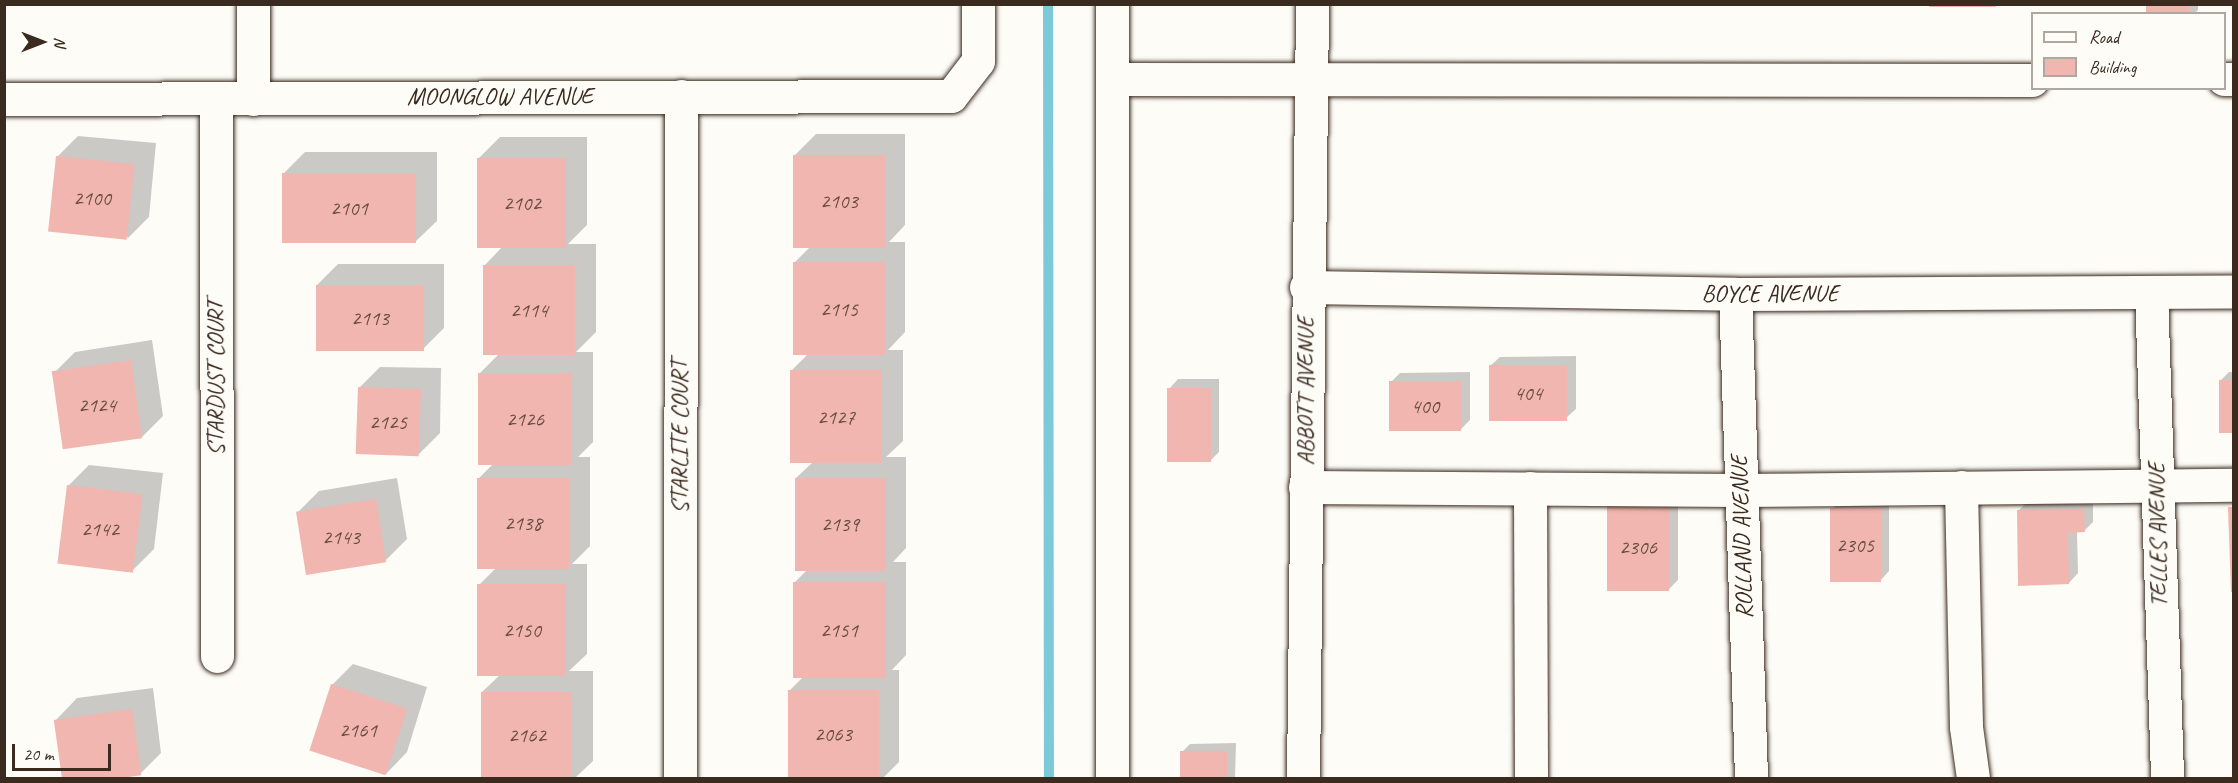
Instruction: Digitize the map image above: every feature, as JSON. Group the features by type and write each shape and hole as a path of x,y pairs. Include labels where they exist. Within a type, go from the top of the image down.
{"street":[{"path":"253,99 254,4"},
{"name":"MOONGLOW AVENUE","path":"4,99 951,96 978,61 978,4"},
{"path":"1112,4 1112,778"},
{"name":"ABBOTT AVENUE","path":"1303,778 1306,287 1312,4"},
{"path":"1113,79 2031,80"},
{"name":"STARLITE COURT","path":"680,778 681,96"},
{"name":"STARDUST COURT","path":"216,100 217,656"},
{"name":"BOYCE AVENUE","path":"1306,287 1735,294 2234,291"},
{"name":"TELLES AVENUE","path":"2151,292 2167,778"},
{"name":"ROLLAND AVENUE","path":"1735,294 1751,778"},
{"path":"1305,487 1740,490 2234,484"},
{"path":"1961,487 1966,728 1973,778"},
{"path":"1530,488 1531,778"}],"building":[{"path":"1929,4 1996,4 1996,7 1929,7"},
{"path":"2146,4 2189,4 2189,12 2146,12"},
{"path":"793,155 885,155 885,248 793,248"},
{"path":"56,156 135,164 127,240 48,232"},
{"path":"477,158 566,158 566,248 477,248"},
{"path":"282,173 416,173 416,243 282,243"},
{"path":"793,262 885,262 885,355 793,355"},
{"path":"483,265 575,265 575,355 483,355"},
{"path":"316,285 424,285 424,351 316,351"},
{"path":"131,360 142,438 63,449 52,371"},
{"path":"1489,365 1567,365 1567,421 1489,421"},
{"path":"790,370 882,370 882,463 790,463"},
{"path":"478,373 572,373 572,465 478,465"},
{"path":"2219,380 2234,380 2234,433 2219,433"},
{"path":"1389,381 1461,381 1461,431 1389,431"},
{"path":"358,387 421,389 419,456 356,454"},
{"path":"1167,388 1211,388 1211,462 1167,462"},
{"path":"477,478 569,478 569,569 477,569"},
{"path":"795,478 886,478 886,571 795,571"},
{"path":"67,485 142,494 133,573 57,563"},
{"path":"376,499 386,562 306,575 296,512"},
{"path":"1607,504 1669,504 1669,591 1607,591"},
{"path":"2228,507 2234,507 2234,592 2231,592"},
{"path":"1830,508 1881,508 1881,582 1830,582"},
{"path":"2084,509 2085,532 2068,533 2069,584 2018,586 2017,510"},
{"path":"793,582 886,582 886,678 793,678"},
{"path":"477,584 566,584 566,676 477,676"},
{"path":"331,684 407,709 385,775 309,751"},
{"path":"788,690 879,690 879,778 788,778"},
{"path":"481,692 572,692 572,778 481,778"},
{"path":"132,709 141,775 122,778 62,778 54,720"},
{"path":"1180,751 1227,751 1227,778 1180,778"}],"waterway":[{"path":"1048,4 1049,778"}]}
